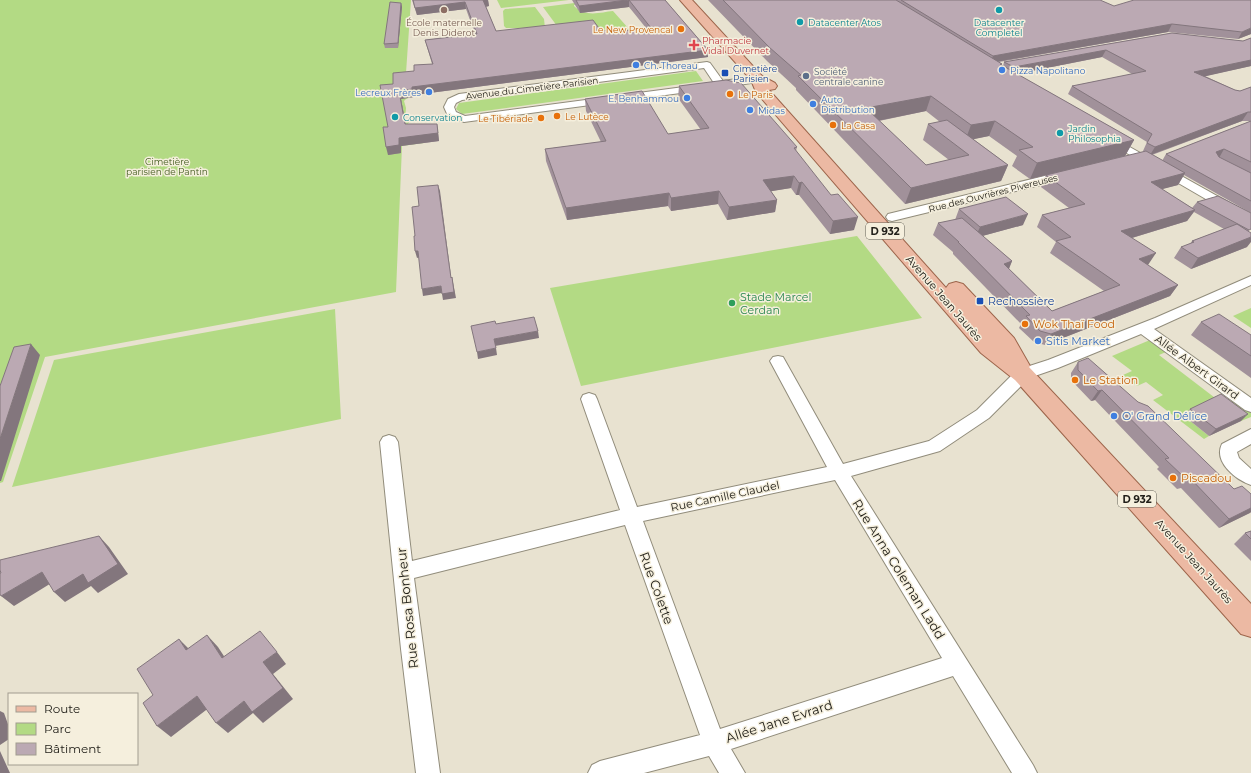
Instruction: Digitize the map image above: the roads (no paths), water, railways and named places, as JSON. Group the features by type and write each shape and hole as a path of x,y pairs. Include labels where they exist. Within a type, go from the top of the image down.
{"main road":[{"name":"Avenue Jean Jaurès","path":"686,0 757,79 761,89 862,195 988,348 1023,374 1251,624"},
{"name":"Avenue Jean Jaurès","path":"862,195 892,217 1007,344 1023,374"}],"street":[{"name":"Avenue du Cimetière Parisien","path":"720,84 707,65 459,97 452,101 449,107 455,116 464,119 757,79"},
{"path":"1100,133 1251,220"},
{"path":"1126,161 1161,157"},
{"name":"Rue des Ouvrières Pivereuses","path":"892,217 1079,172"},
{"path":"1023,374 1053,364 1142,328 1251,280"},
{"name":"Allée Albert Girard","path":"1142,328 1251,406"},
{"name":"Rue Anna Coleman Ladd","path":"778,361 839,472 1025,773"},
{"name":"Rue Camille Claudel","path":"404,572 630,516 839,472 934,446 983,414 1023,374"},
{"name":"Rue Colette","path":"589,399 630,516 714,743 733,773"},
{"path":"1251,436 1228,449 1228,458 1238,469 1251,478"},
{"name":"Rue Rosa Bonheur","path":"389,442 404,572 416,697 428,773"},
{"name":"Allée Jane Evrard","path":"600,773 714,743 957,664"}],"place":[{"name":"École maternelle Denis Diderot","path":"444,10"},
{"name":"Datacenter Completel","path":"999,10"},
{"name":"Datacenter Atos","path":"800,22"},
{"name":"Le New Provencal","path":"681,29"},
{"name":"Pharmacie Vidal Duvernet","path":"694,45"},
{"name":"Ch. Thoreau","path":"636,65"},
{"name":"Pizza Napolitano","path":"1002,70"},
{"name":"Cimetière Parisien","path":"725,73"},
{"name":"Société centrale canine","path":"806,76"},
{"name":"Lecreux Frères","path":"429,92"},
{"name":"Le Paris","path":"730,94"},
{"name":"E. Benhammou","path":"687,98"},
{"name":"Auto Distribution","path":"813,104"},
{"name":"Midas","path":"750,110"},
{"name":"Le Lutèce","path":"557,116"},
{"name":"Conservation","path":"395,117"},
{"name":"Le Tibériade","path":"541,118"},
{"name":"La Casa","path":"833,125"},
{"name":"Jardin Philosophia","path":"1060,133"},
{"name":"Rechossière","path":"980,301"},
{"name":"Stade Marcel Cerdan","path":"732,303"},
{"name":"Wok Thaï Food","path":"1025,324"},
{"name":"Sitis Market","path":"1038,341"},
{"name":"Le Station","path":"1075,380"},
{"name":"O' Grand Délice","path":"1114,416"},
{"name":"Piscadou","path":"1173,478"}],"park label":[{"name":"Cimetière parisien de Pantin","path":"167,166"}]}
